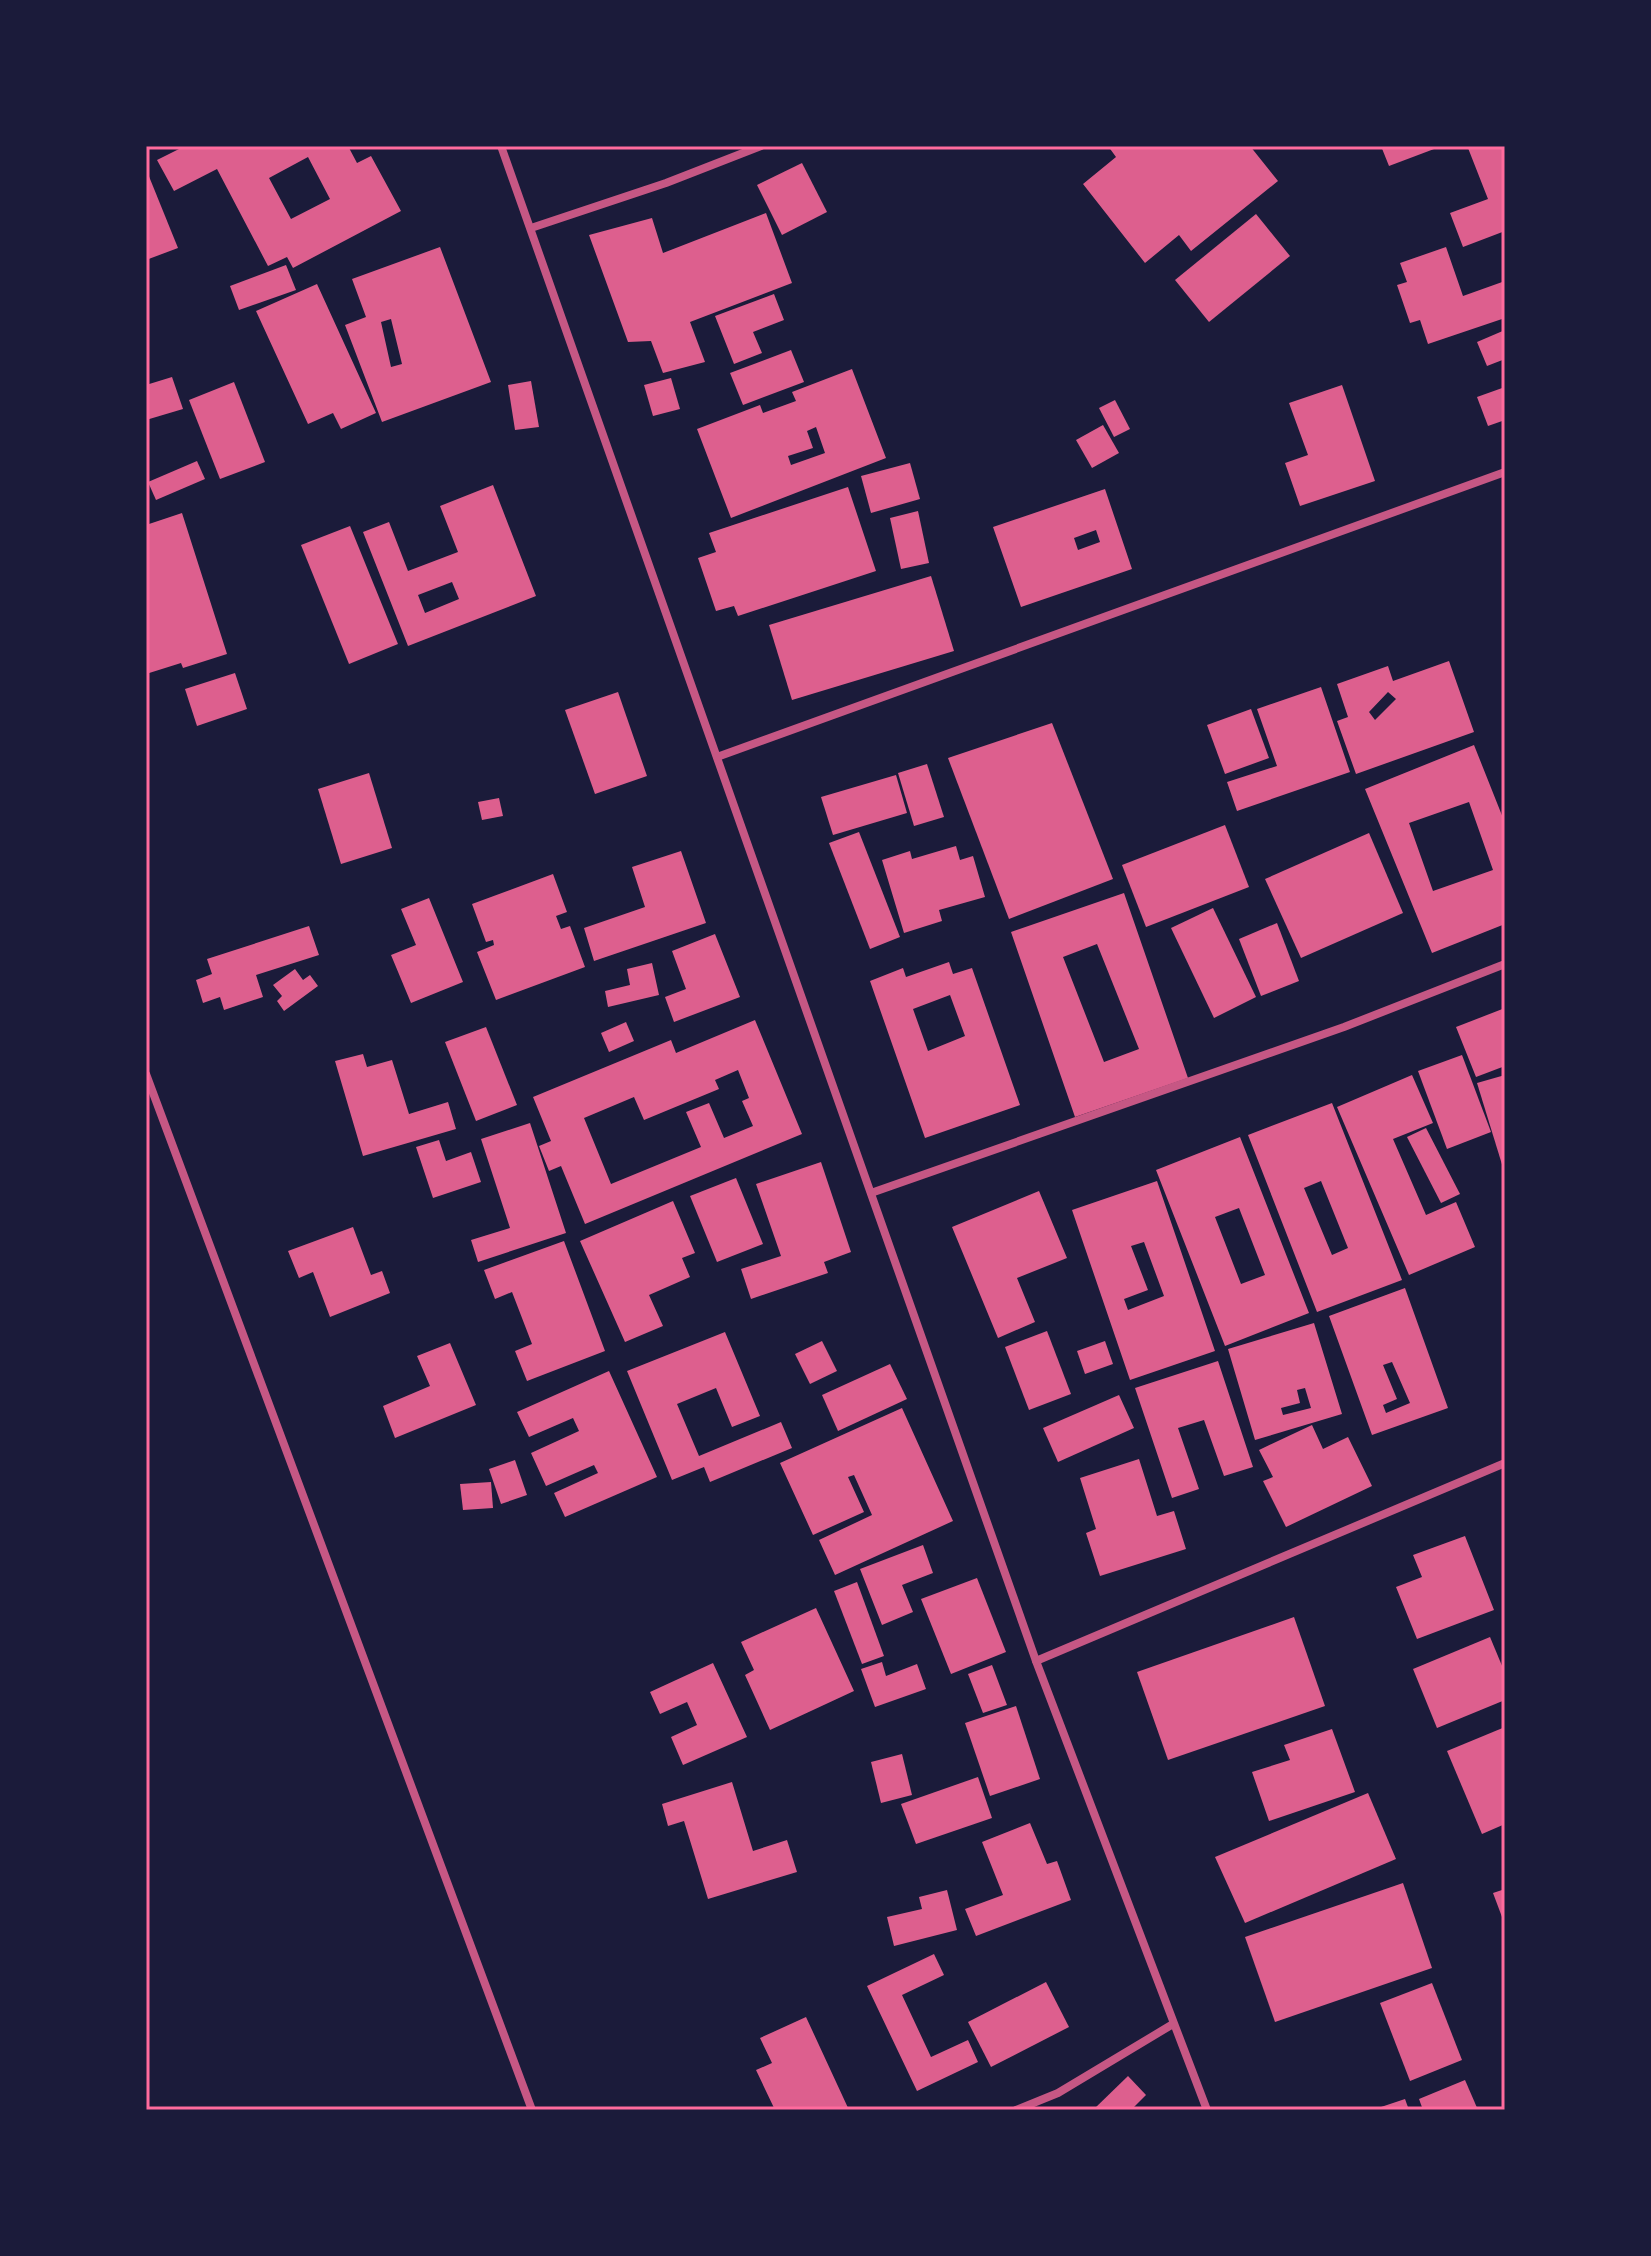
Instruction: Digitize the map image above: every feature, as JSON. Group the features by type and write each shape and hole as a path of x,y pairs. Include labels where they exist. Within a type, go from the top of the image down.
{"street":[{"path":"501,146 1036,1661 1207,2110"},
{"path":"531,228 666,183 761,146"},
{"path":"717,757 1505,472"},
{"path":"871,1193 1344,1027 1505,964"},
{"path":"146,1074 532,2110"},
{"path":"1036,1661 1505,1463"},
{"path":"1016,2110 1058,2093 1173,2024"}],"building":[{"path":"185,146 348,146 357,163 371,156 401,211 293,268 287,257 268,266 217,169 174,191 157,160","holes":["308,157 330,199 291,219 269,178"]},
{"path":"1108,146 1250,146 1278,181 1191,251 1179,235 1145,263 1083,184 1116,157"},
{"path":"1381,146 1442,146 1389,166"},
{"path":"1505,146 1505,231 1463,247 1450,213 1488,199 1468,148"},
{"path":"802,163 827,212 782,235 757,185"},
{"path":"146,169 178,248 146,260"},
{"path":"766,213 792,283 690,322 705,362 663,373 651,341 628,342 589,235 652,218 663,253"},
{"path":"1256,214 1290,256 1209,322 1175,280"},
{"path":"440,247 491,382 382,422 345,325 366,317 352,279","holes":["391,319 402,364 391,367 381,322"]},
{"path":"1446,247 1463,296 1505,281 1505,318 1428,344 1420,320 1410,323 1397,285 1407,282 1400,263"},
{"path":"286,265 296,290 239,310 230,286"},
{"path":"317,284 376,413 341,429 333,413 308,424 256,311"},
{"path":"774,294 784,320 753,332 762,353 734,364 715,316"},
{"path":"1505,330 1505,359 1487,366 1477,342"},
{"path":"791,350 804,382 743,405 730,373"},
{"path":"852,369 886,458 731,518 697,429 760,405 763,413 796,401 792,392","holes":["816,427 825,453 791,465 788,456 813,448 807,431"]},
{"path":"172,377 183,409 146,420 146,385"},
{"path":"671,378 680,409 653,416 644,385"},
{"path":"531,381 539,427 515,430 508,385"},
{"path":"234,382 265,462 220,479 189,400"},
{"path":"1342,385 1375,481 1300,506 1285,463 1308,455 1289,403"},
{"path":"1505,387 1505,420 1488,426 1477,397"},
{"path":"1115,400 1130,429 1114,437 1099,408"},
{"path":"1103,425 1119,453 1092,468 1076,440"},
{"path":"197,461 205,479 156,500 148,482"},
{"path":"910,463 920,499 871,513 861,476"},
{"path":"493,485 536,596 408,646 363,532 389,522 408,571 458,552 440,506","holes":["452,582 459,599 425,613 418,595"]},
{"path":"848,487 876,571 738,616 734,606 716,611 698,558 716,552 709,533"},
{"path":"1105,489 1132,569 1021,607 993,527","holes":["1096,530 1100,542 1078,550 1074,538"]},
{"path":"918,511 929,563 901,569 890,518"},
{"path":"182,513 227,654 183,668 181,663 146,674 146,525"},
{"path":"350,526 398,644 349,664 301,545"},
{"path":"931,576 954,651 792,700 769,625"},
{"path":"1449,661 1474,732 1356,774 1337,721 1348,717 1337,684 1388,666 1393,681","holes":["1388,692 1396,699 1375,720 1369,712"]},
{"path":"235,673 247,709 197,726 185,689"},
{"path":"1321,687 1350,772 1237,811 1227,782 1277,766 1257,709"},
{"path":"618,692 647,776 595,794 565,710"},
{"path":"1251,709 1269,758 1225,774 1207,725"},
{"path":"1052,723 1113,879 1009,919 948,758"},
{"path":"1474,745 1505,823 1505,924 1432,953 1365,789","holes":["1469,802 1493,870 1433,891 1409,823"]},
{"path":"927,764 944,817 914,826 898,773"},
{"path":"369,773 392,848 341,864 318,789"},
{"path":"896,775 907,813 833,835 821,797"},
{"path":"499,798 503,816 482,820 478,802"},
{"path":"1225,825 1249,887 1146,927 1122,865"},
{"path":"859,832 900,937 870,949 829,843"},
{"path":"1369,833 1403,913 1301,958 1265,879"},
{"path":"956,846 960,860 973,856 985,897 939,910 942,921 904,933 882,860 910,851 912,859"},
{"path":"681,851 706,923 594,961 584,928 645,907 632,867"},
{"path":"553,874 567,912 556,916 561,929 570,926 585,967 496,1000 477,952 494,945 493,940 486,942 472,904"},
{"path":"1124,893 1188,1078 1075,1117 1011,932","holes":["1097,944 1139,1049 1104,1062 1063,957"]},
{"path":"429,898 463,982 411,1003 391,955 416,945 401,909"},
{"path":"1213,908 1256,997 1214,1018 1171,928"},
{"path":"1277,923 1299,981 1261,996 1239,939"},
{"path":"309,926 319,955 256,975 263,997 224,1010 220,997 203,1003 196,980 212,974 207,959"},
{"path":"715,934 740,997 674,1022 665,997 686,989 672,951"},
{"path":"949,962 953,974 972,968 1020,1105 925,1138 870,981 903,968 906,977","holes":["950,995 965,1036 928,1051 913,1009"]},
{"path":"652,963 659,995 608,1007 605,991 630,985 627,969"},
{"path":"295,969 303,980 310,975 318,986 284,1011 277,1001 282,996 273,985"},
{"path":"1505,1008 1505,1066 1476,1077 1456,1027"},
{"path":"755,1020 802,1134 585,1224 561,1166 549,1171 539,1146 551,1141 533,1097 671,1040 676,1053","holes":["738,1070 749,1098 742,1101 753,1126 724,1138 709,1103 686,1112 701,1147 611,1184 584,1118 634,1097 644,1120 719,1089 715,1080"]},
{"path":"626,1022 634,1041 609,1052 601,1033"},
{"path":"486,1027 517,1105 476,1121 445,1042"},
{"path":"363,1054 367,1067 392,1060 409,1114 448,1102 456,1129 363,1156 335,1061"},
{"path":"1462,1055 1491,1132 1447,1149 1418,1071"},
{"path":"1412,1075 1433,1123 1393,1139 1426,1215 1456,1202 1475,1247 1409,1275 1337,1107"},
{"path":"1505,1075 1505,1171 1504,1171 1477,1083"},
{"path":"1332,1103 1402,1280 1317,1312 1248,1135","holes":["1321,1181 1348,1248 1332,1255 1304,1188"]},
{"path":"530,1123 566,1233 478,1262 471,1240 510,1228 481,1139"},
{"path":"1426,1128 1460,1194 1441,1203 1407,1137"},
{"path":"1240,1137 1309,1313 1225,1346 1156,1170","holes":["1239,1208 1265,1275 1241,1284 1215,1217"]},
{"path":"439,1140 446,1161 471,1152 481,1182 433,1198 416,1147"},
{"path":"821,1162 851,1252 824,1262 828,1273 751,1299 741,1269 781,1256 756,1184"},
{"path":"736,1178 763,1244 717,1262 690,1196"},
{"path":"1157,1181 1215,1351 1130,1380 1072,1210","holes":["1144,1242 1164,1296 1128,1310 1124,1299 1148,1290 1131,1246"]},
{"path":"1039,1191 1067,1258 1017,1278 1035,1322 998,1338 952,1227"},
{"path":"673,1201 695,1253 682,1258 690,1277 649,1295 663,1326 625,1342 580,1241"},
{"path":"353,1227 371,1275 382,1271 390,1293 330,1317 313,1272 299,1278 288,1251"},
{"path":"564,1241 605,1351 527,1381 515,1351 532,1344 512,1292 495,1299 484,1270"},
{"path":"1405,1288 1448,1408 1372,1435 1329,1316","holes":["1392,1362 1410,1403 1386,1413 1383,1405 1397,1399 1383,1365"]},
{"path":"1314,1323 1342,1414 1255,1440 1228,1349","holes":["1305,1388 1311,1408 1283,1415 1281,1408 1300,1403 1297,1390"]},
{"path":"1047,1331 1071,1394 1029,1410 1005,1347"},
{"path":"725,1332 760,1416 732,1427 716,1388 677,1404 699,1456 781,1422 792,1448 710,1482 704,1467 672,1480 627,1371"},
{"path":"822,1341 837,1371 810,1384 795,1354"},
{"path":"1105,1341 1113,1364 1085,1374 1077,1351"},
{"path":"450,1343 476,1405 395,1438 383,1406 430,1386 417,1356"},
{"path":"1218,1361 1253,1467 1224,1476 1204,1420 1178,1428 1199,1489 1172,1498 1135,1388"},
{"path":"890,1364 907,1399 838,1431 822,1395"},
{"path":"609,1371 657,1477 565,1517 554,1493 598,1473 594,1465 546,1486 531,1453 579,1431 573,1418 529,1437 517,1412"},
{"path":"1119,1395 1134,1428 1058,1462 1043,1428"},
{"path":"902,1408 953,1521 835,1575 819,1540 872,1515 854,1475 848,1477 864,1512 813,1535 780,1463"},
{"path":"1312,1425 1323,1449 1348,1437 1372,1486 1286,1527 1263,1481 1273,1477 1259,1450"},
{"path":"1139,1459 1157,1516 1174,1511 1186,1549 1100,1576 1086,1533 1096,1529 1080,1478"},
{"path":"515,1460 527,1495 501,1504 489,1469"},
{"path":"491,1482 493,1508 463,1510 460,1484"},
{"path":"1465,1536 1494,1610 1417,1639 1396,1587 1422,1577 1413,1555"},
{"path":"923,1545 933,1573 902,1585 913,1612 882,1625 860,1569"},
{"path":"977,1578 1006,1652 951,1674 921,1599"},
{"path":"857,1582 884,1656 862,1664 834,1591"},
{"path":"816,1608 854,1691 770,1730 745,1675 754,1670 741,1642"},
{"path":"1294,1617 1325,1706 1168,1760 1137,1672"},
{"path":"1490,1637 1505,1673 1505,1700 1437,1728 1413,1669"},
{"path":"882,1662 886,1676 917,1664 926,1689 875,1707 861,1669"},
{"path":"713,1663 747,1737 683,1765 671,1737 697,1725 687,1702 660,1714 650,1692"},
{"path":"992,1665 1007,1705 983,1713 968,1674"},
{"path":"1016,1706 1040,1779 990,1796 965,1723"},
{"path":"1505,1727 1505,1824 1482,1834 1447,1751"},
{"path":"1332,1729 1355,1792 1269,1821 1252,1772 1290,1760 1284,1745"},
{"path":"902,1754 912,1795 881,1803 871,1762"},
{"path":"978,1777 992,1818 916,1844 901,1804"},
{"path":"732,1782 753,1851 787,1840 797,1872 708,1899 684,1821 668,1826 662,1804"},
{"path":"1368,1793 1396,1859 1245,1923 1215,1857"},
{"path":"1030,1823 1047,1864 1057,1861 1071,1900 976,1936 965,1909 1003,1895 982,1842"},
{"path":"1403,1883 1432,1968 1275,2022 1245,1937"},
{"path":"1505,1889 1505,1925 1493,1893"},
{"path":"947,1890 957,1930 894,1946 887,1917 922,1909 919,1897"},
{"path":"934,1954 944,1975 902,1995 931,2057 968,2040 978,2062 917,2091 867,1986"},
{"path":"1046,1982 1069,2027 991,2067 968,2022"},
{"path":"1432,1983 1462,2060 1410,2081 1380,2003"},
{"path":"806,2017 849,2110 775,2110 756,2070 772,2063 760,2038"},
{"path":"1128,2076 1146,2095 1131,2110 1093,2110"},
{"path":"1465,2080 1478,2110 1423,2110 1419,2099"},
{"path":"1405,2099 1409,2110 1375,2110 1375,2109"}]}
